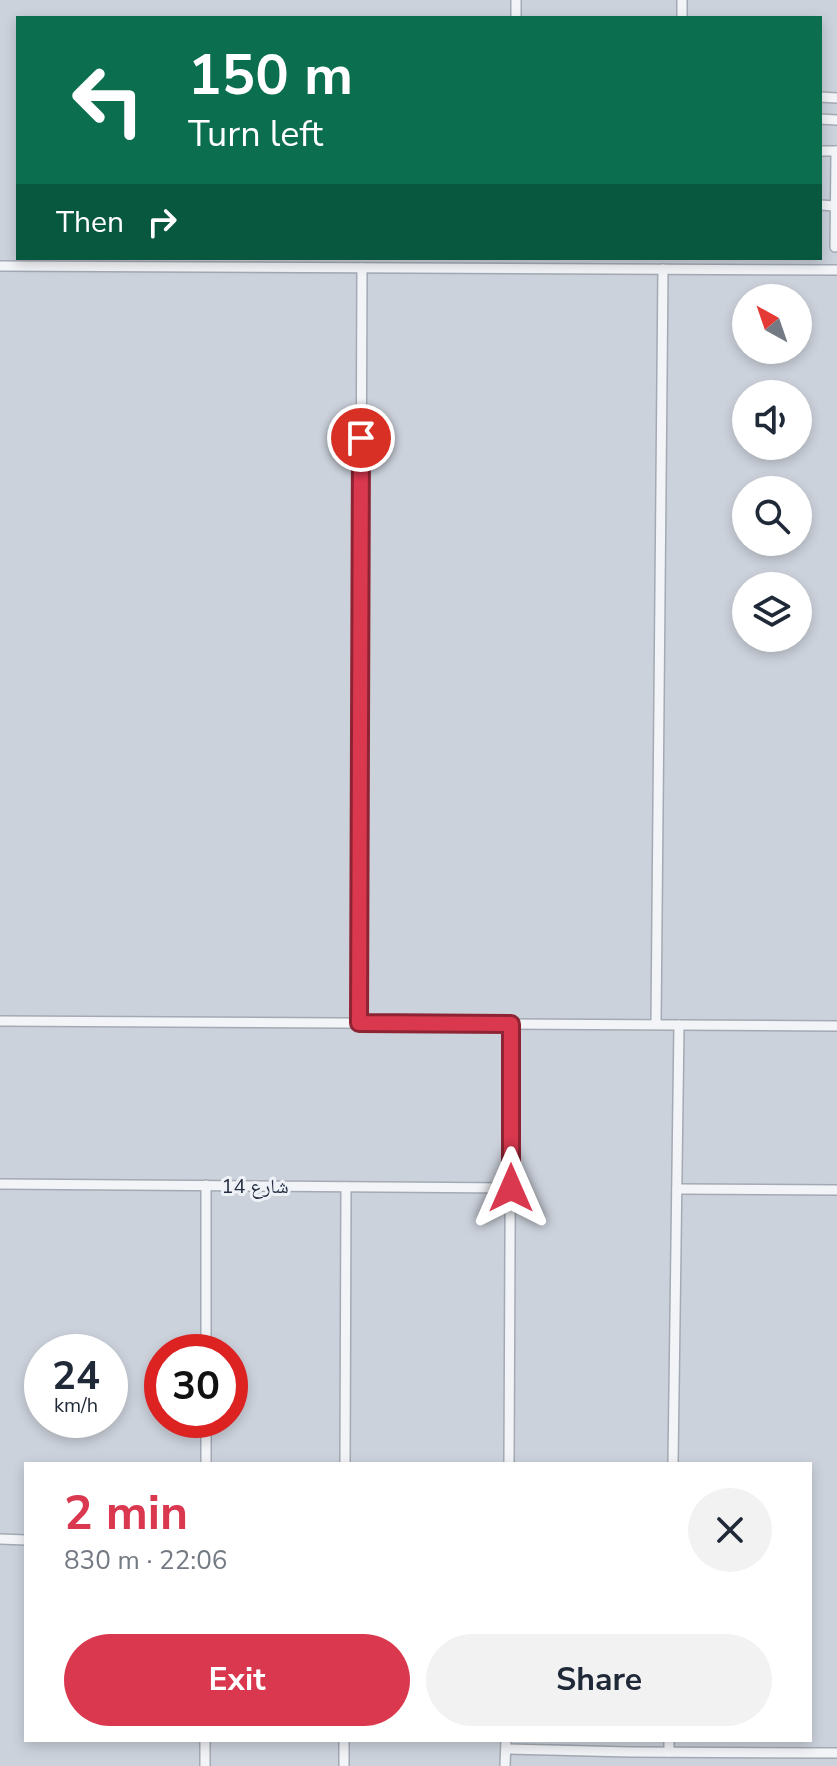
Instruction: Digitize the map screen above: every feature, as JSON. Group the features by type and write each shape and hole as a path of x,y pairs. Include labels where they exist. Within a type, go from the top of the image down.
{"street":[{"path":"835,247 836,151"},
{"path":"681,260 681,269"},
{"path":"0,266 362,268 517,263 663,269 837,270"},
{"path":"359,1023 362,268"},
{"path":"656,1024 663,269"},
{"path":"0,1021 837,1026"},
{"path":"509,1462 511,1024"},
{"path":"673,1462 679,1025"},
{"name":"شارع 14","path":"0,1184 511,1188"},
{"path":"206,1185 206,1334"},
{"path":"345,1462 346,1187"},
{"path":"677,1189 837,1190"},
{"path":"206,1438 206,1462"},
{"path":"0,1539 24,1540"},
{"path":"205,1742 205,1766"},
{"path":"344,1742 344,1766"},
{"path":"669,1742 669,1752"},
{"path":"505,1766 506,1744 669,1752 837,1753"}],"shaded area":[{"path":"0,0 837,0 837,1766 0,1766"}],"route":[{"path":"361,438 359,1023 511,1024 511,1188"}]}
